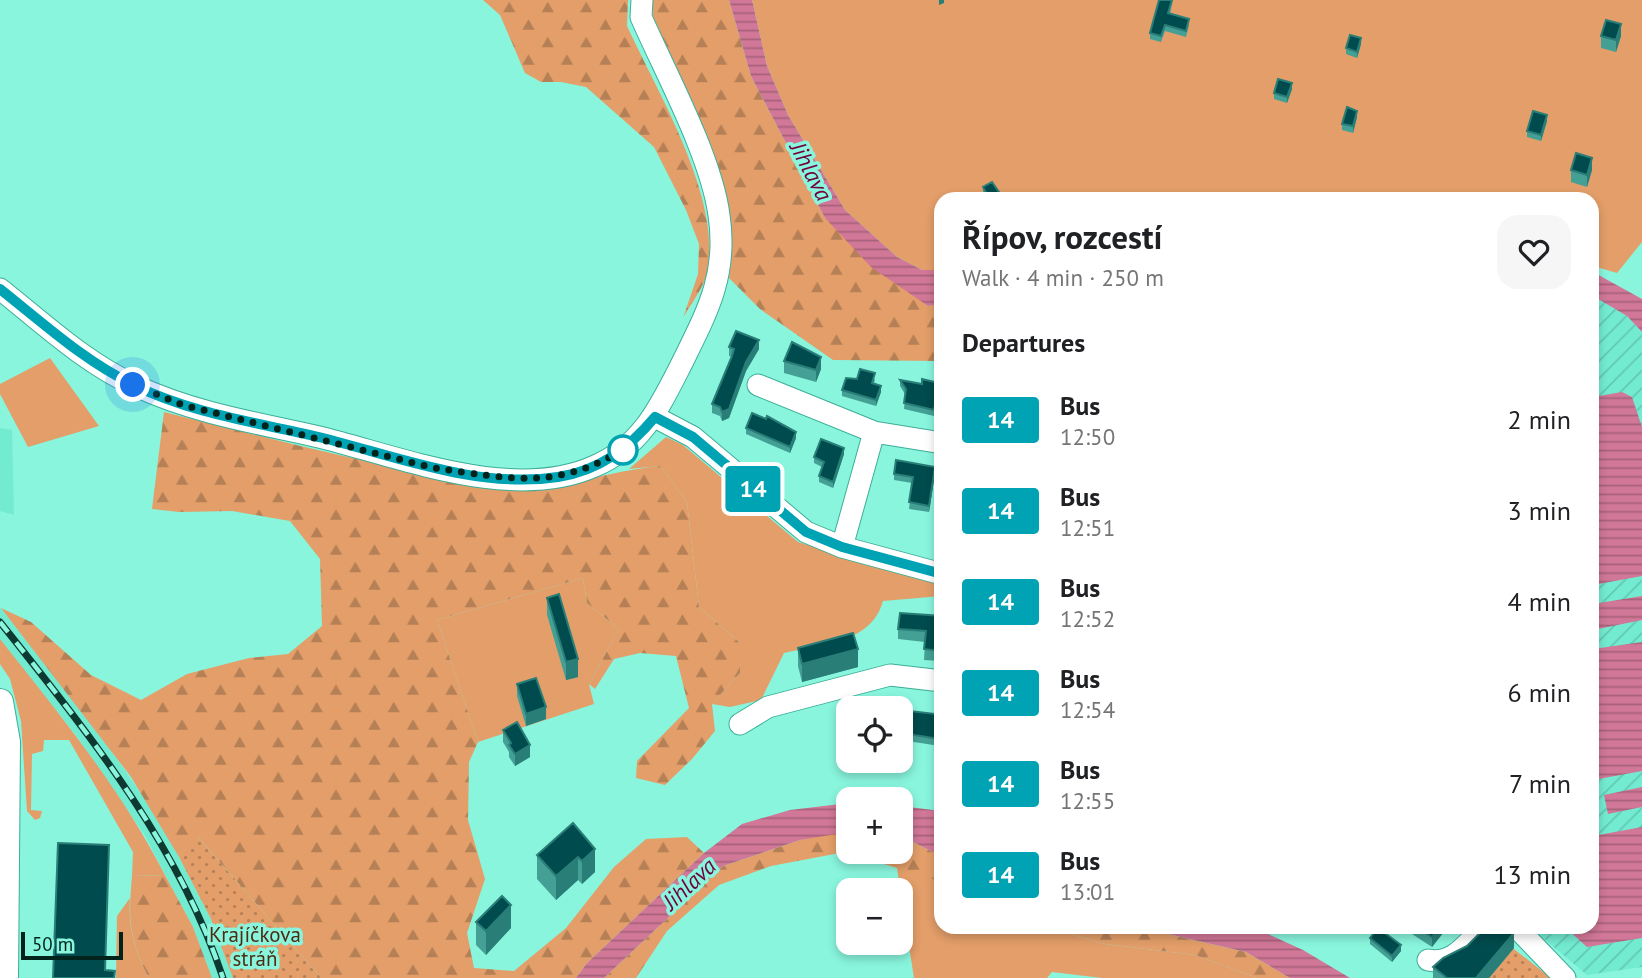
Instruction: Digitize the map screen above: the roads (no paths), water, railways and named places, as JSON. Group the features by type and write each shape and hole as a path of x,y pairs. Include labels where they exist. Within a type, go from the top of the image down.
{"main road":[{"path":"0,702 6,742 2,846 5,978"}],"street":[{"path":"0,289 83,356 133,385 183,405 434,468 506,478 542,479 571,475 598,465 624,449 655,417 712,300 720,277 722,247 719,215 710,176 642,17 642,0"},
{"path":"758,385 873,432 934,442"},
{"path":"655,417 693,437 790,522 806,532 842,547 934,572"},
{"path":"842,547 873,432"},
{"path":"740,724 768,707 890,675 934,680"},
{"path":"1429,960 1439,962 1452,957 1477,934"},
{"path":"1523,934 1565,978"}],"water":[{"name":"Jihlava","path":"729,0 752,0 767,66 788,115 845,210 897,257 922,270 934,270 934,305 928,306 871,267 825,218 751,76"},
{"path":"1599,275 1642,299 1642,332 1627,316 1599,300"},
{"path":"1622,392 1632,397 1642,427 1642,576 1599,584 1599,396"},
{"path":"1642,596 1642,620 1599,629 1599,603"},
{"path":"1642,642 1642,771 1599,779 1599,648"},
{"path":"1642,787 1642,807 1608,814 1604,795"},
{"name":"Jihlava","path":"836,805 836,834 800,840 723,866 604,978 576,978 587,963 704,853 742,824 790,810"},
{"path":"913,808 934,810 934,852 913,842"},
{"path":"1642,827 1642,938 1587,947 1573,934 1599,934 1599,835"},
{"path":"1168,934 1268,934 1303,950 1350,978 1290,978 1246,952"}],"railway":[{"path":"0,622 97,747 156,835 204,928 223,978"}],"park label":[{"name":"Krajíčkova stráň","path":"255,947"}]}
